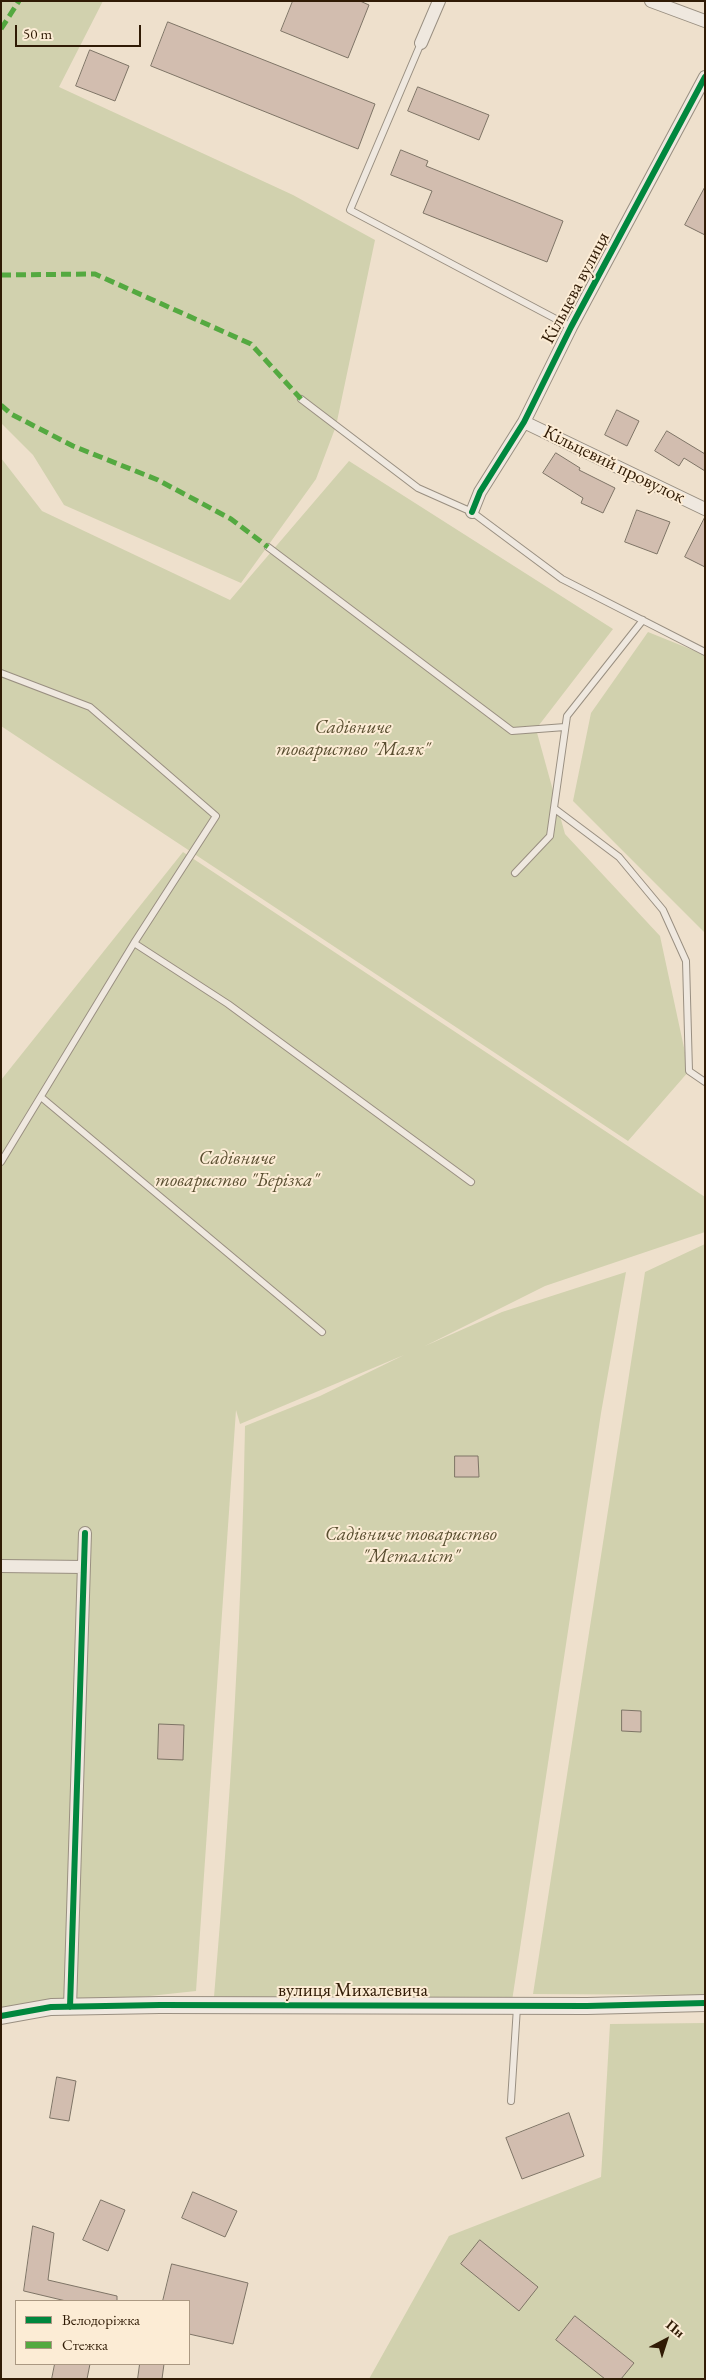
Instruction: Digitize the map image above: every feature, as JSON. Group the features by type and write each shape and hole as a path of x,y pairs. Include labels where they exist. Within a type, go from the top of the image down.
{"street":[{"path":"421,43 439,1"},
{"path":"651,1 705,21"},
{"name":"Кільцева вулиця","path":"472,512 480,492 524,422 571,327 705,77"},
{"name":"Кільцевий провулок","path":"524,422 705,509"},
{"path":"70,2007 86,1533"},
{"path":"1,1566 84,1567"},
{"name":"вулиця Михалевича","path":"1,2016 51,2007 160,2005 517,2007 705,2003"}],"lane":[{"path":"421,43 350,210 571,327"},
{"path":"301,400 418,488 472,512 562,578 705,652"},
{"path":"268,547 512,731 565,727"},
{"path":"515,873 550,836 566,716 643,620"},
{"path":"1,673 90,707 216,816 134,943 1,1162"},
{"path":"555,809 619,858 663,910 686,961 689,1071 705,1082"},
{"path":"134,943 228,1004 471,1182"},
{"path":"41,1097 322,1332"},
{"path":"511,2101 517,2007"}],"green space":[{"path":"1,1 103,1 59,87 293,195 375,240 336,426 316,479 241,583 64,505 33,455 1,423"},
{"name":"Садівниче товариство \"Маяк\"","path":"1,458 42,511 230,600 349,461 613,629 536,729 565,834 660,936 689,1071 628,1141 1,726"},
{"path":"648,632 705,655 705,933 573,801 591,713"},
{"path":"183,852 705,1197 705,1232 545,1286 425,1346 502,1312 626,1272 601,1413 512,2001 420,2003 214,1997 234,1711 241,1569 245,1426 320,1396 404,1355 240,1424 236,1410 196,1991 1,2012 1,1080"},
{"path":"705,1244 705,1995 533,1994 645,1272"},
{"path":"705,2023 705,2379 369,2379 449,2236 601,2177 610,2024"}],"building":[{"path":"293,1 360,1 369,5 348,58 281,31"},
{"path":"168,22 375,104 358,149 151,66"},
{"path":"90,50 129,66 115,101 76,86"},
{"path":"418,87 489,115 479,140 408,111"},
{"path":"401,150 428,161 426,166 563,221 547,262 423,213 432,191 391,175"},
{"path":"705,187 705,235 685,225"},
{"path":"617,410 639,421 627,446 605,435"},
{"path":"667,431 705,454 705,471 684,458 679,466 655,451"},
{"path":"556,453 580,468 579,470 615,488 603,513 581,503 583,498 543,473"},
{"path":"637,510 670,522 657,554 625,542"},
{"path":"705,517 705,567 685,557"},
{"path":"455,1456 478,1456 479,1477 455,1477"},
{"path":"622,1710 641,1711 641,1732 622,1731"},
{"path":"159,1724 184,1725 183,1760 158,1759"},
{"path":"57,2077 76,2081 69,2121 50,2118"},
{"path":"569,2113 584,2156 522,2179 506,2138"},
{"path":"193,2192 237,2211 225,2237 182,2218"},
{"path":"101,2200 125,2210 108,2251 83,2240"},
{"path":"33,2226 54,2233 48,2280 117,2296 117,2300 62,2300 24,2291"},
{"path":"480,2240 538,2287 519,2311 461,2264"},
{"path":"172,2264 248,2283 233,2344 190,2334 190,2300 163,2300"},
{"path":"575,2316 634,2363 621,2379 605,2379 556,2340"},
{"path":"55,2365 90,2365 87,2379 52,2379"},
{"path":"140,2365 164,2365 162,2379 138,2379"}],"marked path":[{"path":"1,29 19,1"},
{"path":"1,275 95,274 251,344 301,399"},
{"path":"1,405 11,414 73,446 158,480 231,519 268,547"}],"cycle path":[{"path":"472,512 480,492 524,422 571,327 705,77"},
{"path":"70,2007 85,1533"},
{"path":"1,2016 51,2007 160,2005 587,2006 705,2003"}],"park label":[{"name":"Садівниче товариство \"Берізка\"","path":"237,1170"},
{"name":"Садівниче товариство \"Металіст\"","path":"411,1546"}]}
